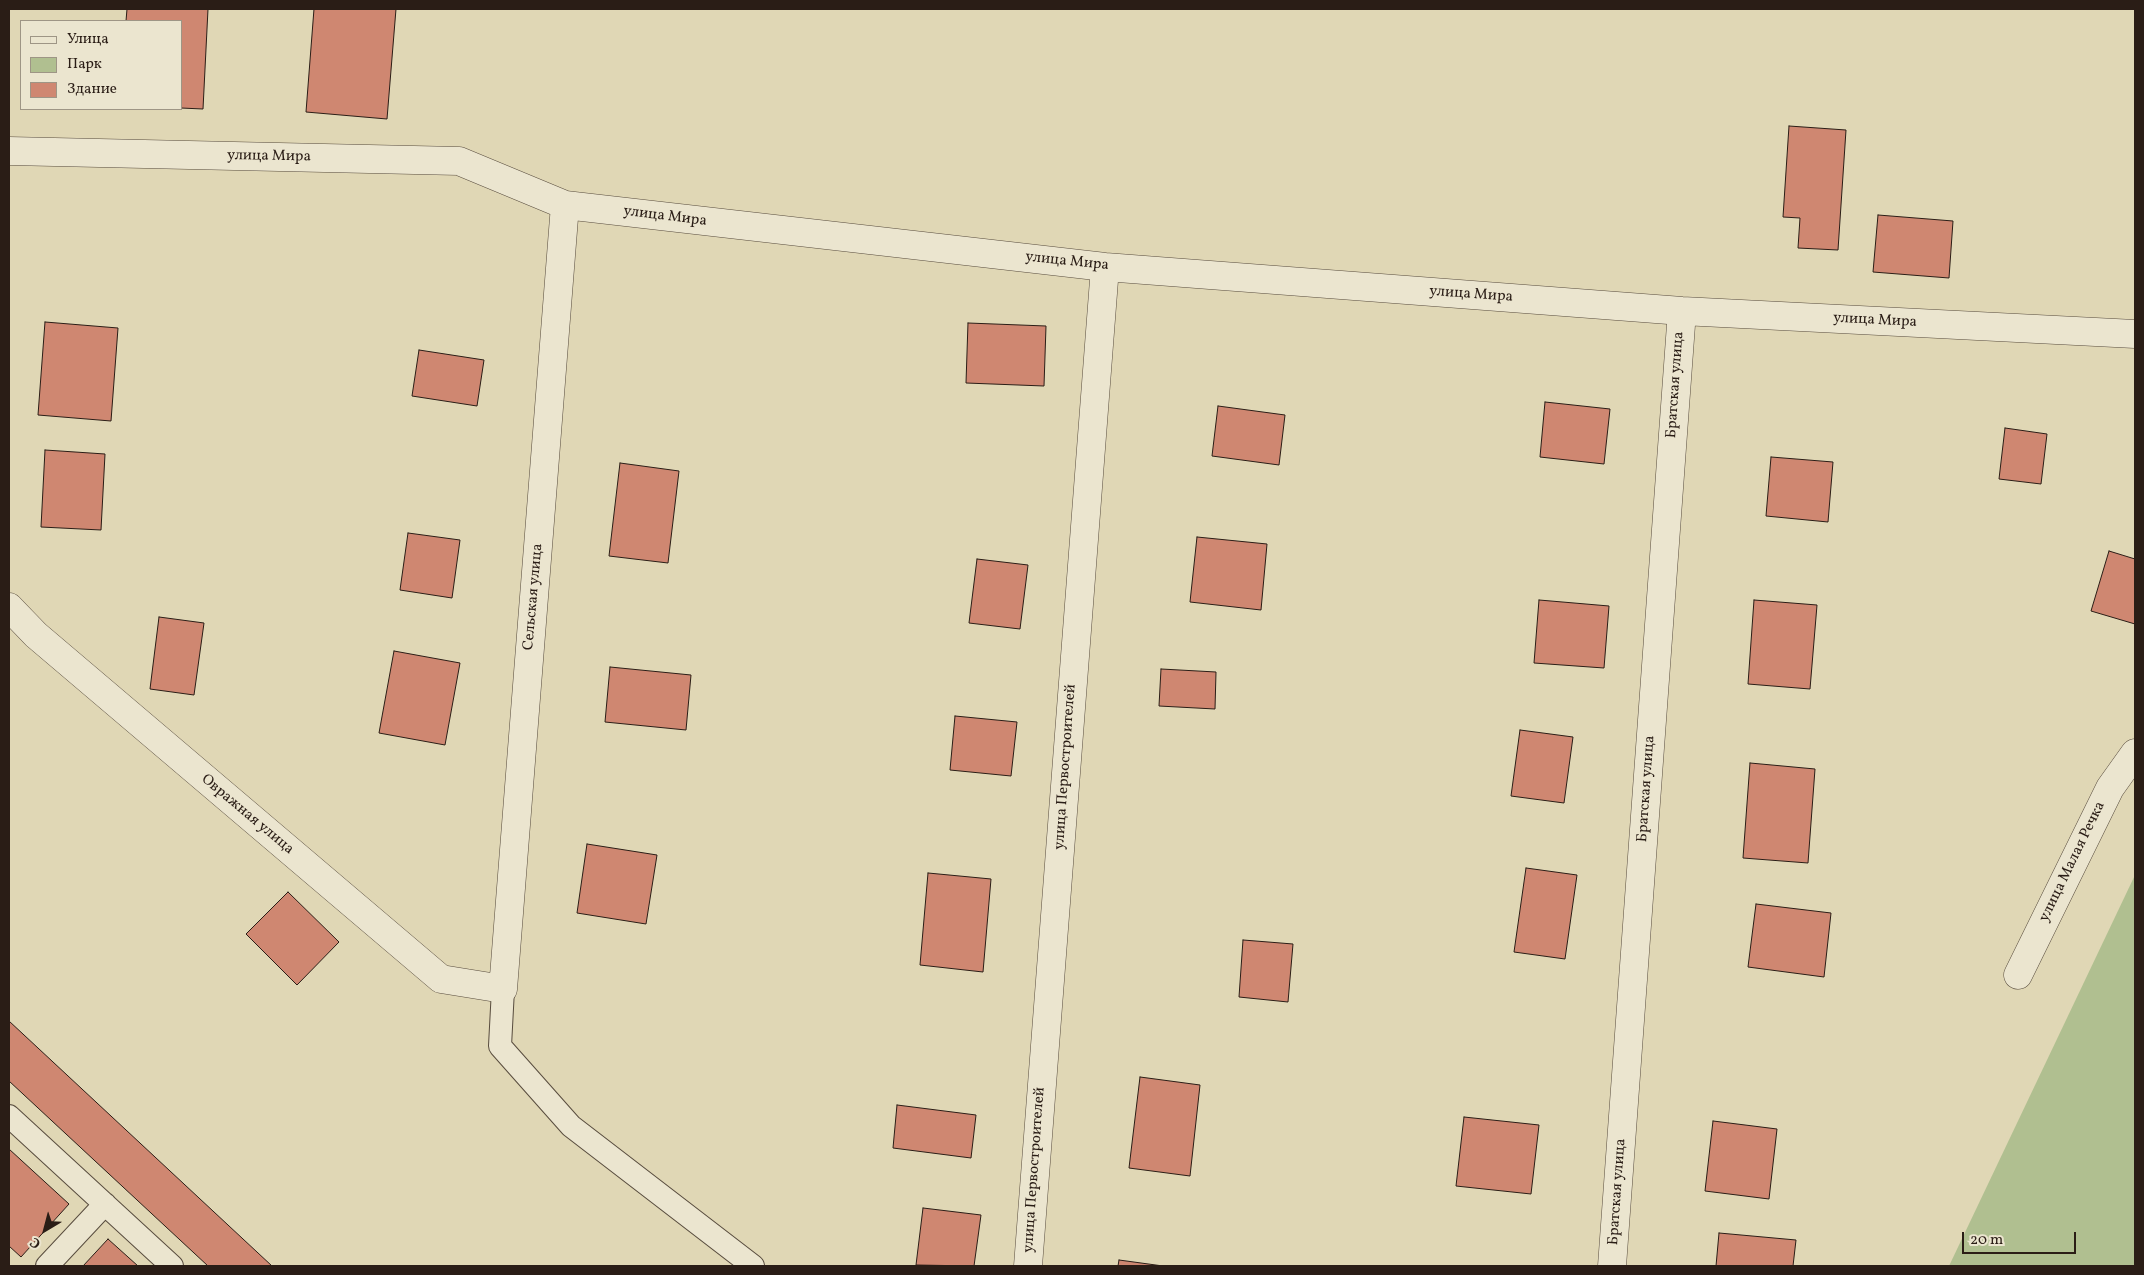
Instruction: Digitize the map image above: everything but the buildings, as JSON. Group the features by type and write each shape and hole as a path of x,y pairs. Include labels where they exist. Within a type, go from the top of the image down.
{"street":[{"name":"улица Мира","path":"9,151 459,162 566,205 1104,267 1682,311 2135,334"},
{"name":"Сельская улица","path":"503,989 566,205"},
{"name":"улица Первостроителей","path":"1028,1266 1104,267"},
{"name":"Братская улица","path":"1612,1266 1682,311"},
{"name":"Овражная улица","path":"9,607 36,635 441,979 503,989"},
{"name":"улица Малая Речка","path":"2018,974 2110,788 2135,753"}],"lane":[{"path":"503,989 500,1046 571,1126 753,1266"},
{"path":"9,1116 172,1266"},
{"path":"47,1266 104,1204"}],"green space":[{"path":"2135,875 2135,1266 1949,1266"}]}
